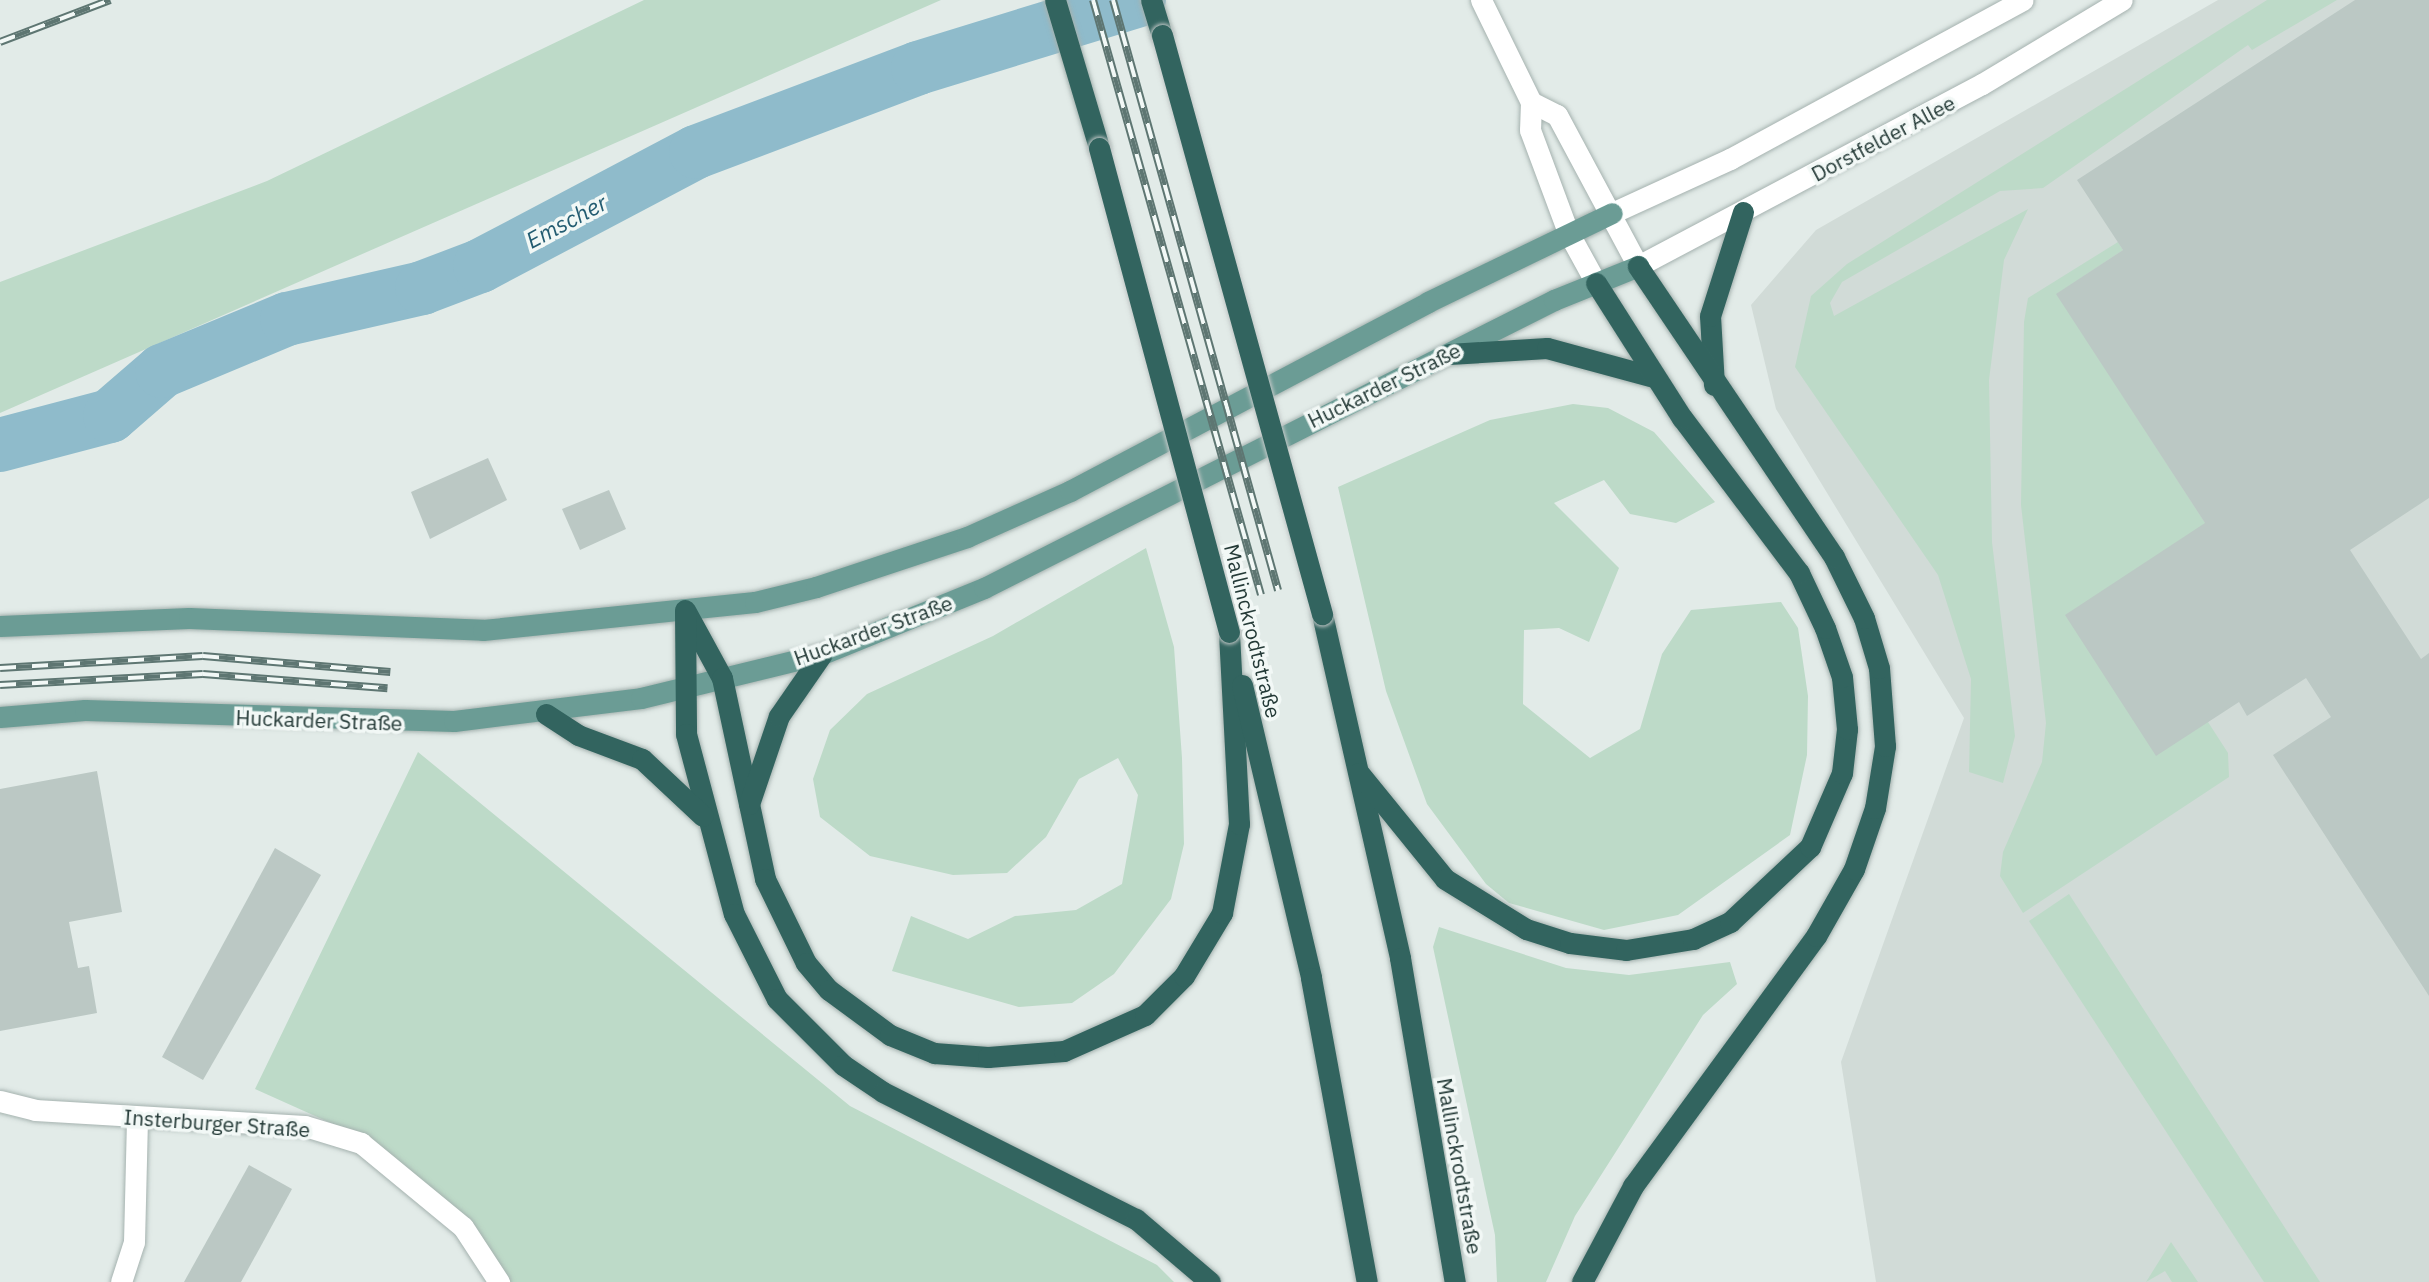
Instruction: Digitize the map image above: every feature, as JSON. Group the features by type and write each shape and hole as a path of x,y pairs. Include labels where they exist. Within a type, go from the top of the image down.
{"highway":[{"name":"Mallinckrodtstraße","path":"1055,0 1229,632 1311,978 1367,1282"},
{"name":"Mallinckrodtstraße","path":"1151,0 1322,614 1400,958 1455,1282"},
{"path":"1714,387 1710,316 1743,212"},
{"path":"1582,1282 1633,1186 1816,936 1854,869 1881,771 1879,668 1864,618 1834,557 1714,387 1638,266"},
{"path":"1359,773 1446,879 1526,929 1570,943 1626,950 1693,939 1730,922 1810,847 1842,773 1842,677 1798,573 1654,377 1595,283"},
{"path":"1449,354 1547,348 1654,377"},
{"path":"685,610 722,678 765,879 806,963 879,1027 934,1053 988,1057 1029,1057 1105,1037 1144,1016 1184,976 1222,913 1239,824 1229,632"},
{"path":"685,610 682,687 708,822 734,914 759,971 805,1032 883,1092 1136,1219 1210,1282"},
{"path":"748,809 779,716 822,654"},
{"path":"546,714 578,735 642,760 708,822"}],"main road":[{"path":"0,626 96,617 483,630 685,610 816,587 967,537 1070,491 1567,232 1612,214"},
{"name":"Huckarder Straße","path":"0,717 85,710 391,724 546,714 682,687 822,654 984,588 1449,354 1595,283 1638,266"}],"street":[{"path":"1481,0 1531,102 1530,130 1567,232 1595,283"},
{"path":"1612,214 1717,165 2023,0"},
{"name":"Dorstfelder Allee","path":"1638,266 1982,84 2122,0"},
{"path":"1531,102 1557,115 1638,266"},
{"name":"Insterburger Straße","path":"0,1101 137,1118 305,1126 361,1143 463,1227 499,1282"},
{"path":"121,1282 134,1242 137,1118"}],"shaded area":[{"path":"2218,0 2429,0 2429,1282 1876,1282 1841,1062 1964,718 1776,409 1751,305 1816,230"}],"green space":[{"path":"644,0 941,0 0,413 0,282 267,181"},
{"path":"2267,0 2337,0 2252,50 2248,45 2043,188 2000,191 1842,282 1830,303 1834,316 2028,209 2004,260 1989,380 1992,542 2015,736 2003,783 1969,772 1971,679 1938,575 1795,367 1811,296 1847,264"},
{"path":"2118,242 2123,250 2057,294 2253,597 2208,722 2228,753 2229,777 2023,913 2000,876 2003,852 2042,762 2046,723 2021,505 2024,322 2028,298"},
{"path":"1573,404 1608,408 1654,432 1715,502 1676,523 1630,514 1604,480 1554,503 1619,568 1589,642 1559,628 1524,630 1523,704 1590,758 1640,729 1662,654 1691,610 1781,602 1798,628 1808,696 1807,755 1790,835 1678,915 1604,930 1509,903 1486,884 1427,804 1386,691 1338,487 1490,420"},
{"path":"1146,548 1174,647 1182,758 1184,844 1171,899 1114,974 1072,1003 1019,1007 892,971 911,916 968,939 1015,916 1076,910 1122,884 1138,795 1118,758 1079,779 1046,837 1007,873 953,875 870,856 820,817 813,779 830,730 867,694 993,636"},
{"path":"418,752 850,1106 1157,1265 1174,1282 506,1282 373,1142 255,1089"},
{"path":"2069,894 2320,1282 2264,1282 2029,921"},
{"path":"1439,927 1566,968 1629,975 1730,962 1737,984 1703,1015 1575,1216 1546,1282 1497,1282 1495,1235 1433,947"},
{"path":"2171,1242 2198,1282 2172,1282 2165,1271 2146,1282"}],"building":[{"path":"2355,0 2429,0 2429,498 2350,550 2421,659 2429,653 2429,996 2273,755 2331,717 2306,678 2247,716 2239,702 2156,756 2065,615 2205,523 2056,294 2123,250 2077,180"},
{"path":"488,458 507,500 430,539 411,492"},
{"path":"609,490 626,529 580,550 562,509"},
{"path":"97,771 122,912 69,922 78,968 89,966 97,1013 0,1031 0,789"},
{"path":"275,848 321,875 203,1080 162,1057"},
{"path":"249,1165 292,1189 241,1282 184,1282"}],"waterway":[{"name":"Emscher","path":"0,445 110,416 162,371 287,319 422,288 480,266 696,152 918,68 1139,0"}],"railway":[{"path":"0,42 110,0"},
{"path":"1093,0 1261,595"},
{"path":"1113,0 1278,590"},
{"path":"0,668 203,656 390,672"},
{"path":"0,685 203,674 387,688"}]}
